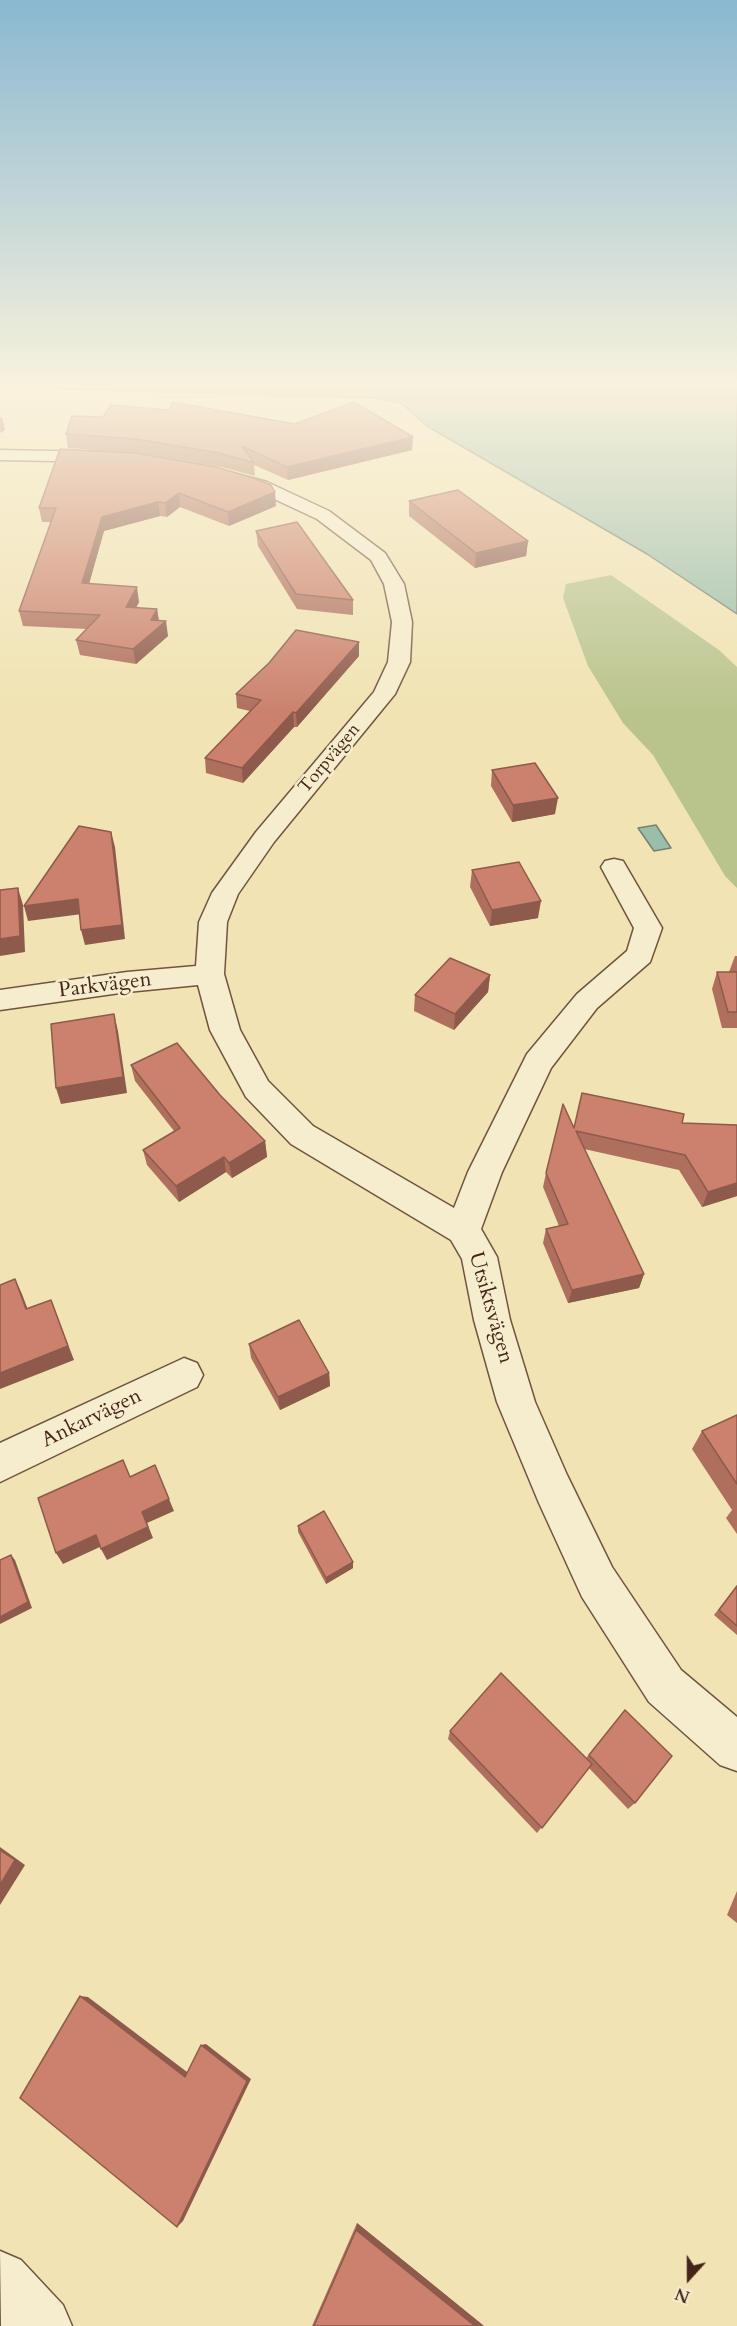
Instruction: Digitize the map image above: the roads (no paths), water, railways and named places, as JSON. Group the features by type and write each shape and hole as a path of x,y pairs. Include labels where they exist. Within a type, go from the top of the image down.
{"street":[{"name":"Torpvägen","path":"286,497 322,515 378,557 394,584 402,622 399,662 384,694 265,837 225,893 213,922 210,974 225,1030 234,1050 257,1089 276,1110 302,1135 463,1230"},
{"name":"Utsiktsvägen","path":"614,867 648,928 640,955 587,1001 538,1062 485,1172 463,1230 479,1257 492,1320 516,1402 553,1489 597,1582 665,1686 737,1748"},
{"name":"Parkvägen","path":"0,1000 127,982 210,974"},
{"name":"Ankarvägen","path":"0,1463 184,1375"},
{"path":"0,2281 42,2326"}]}
